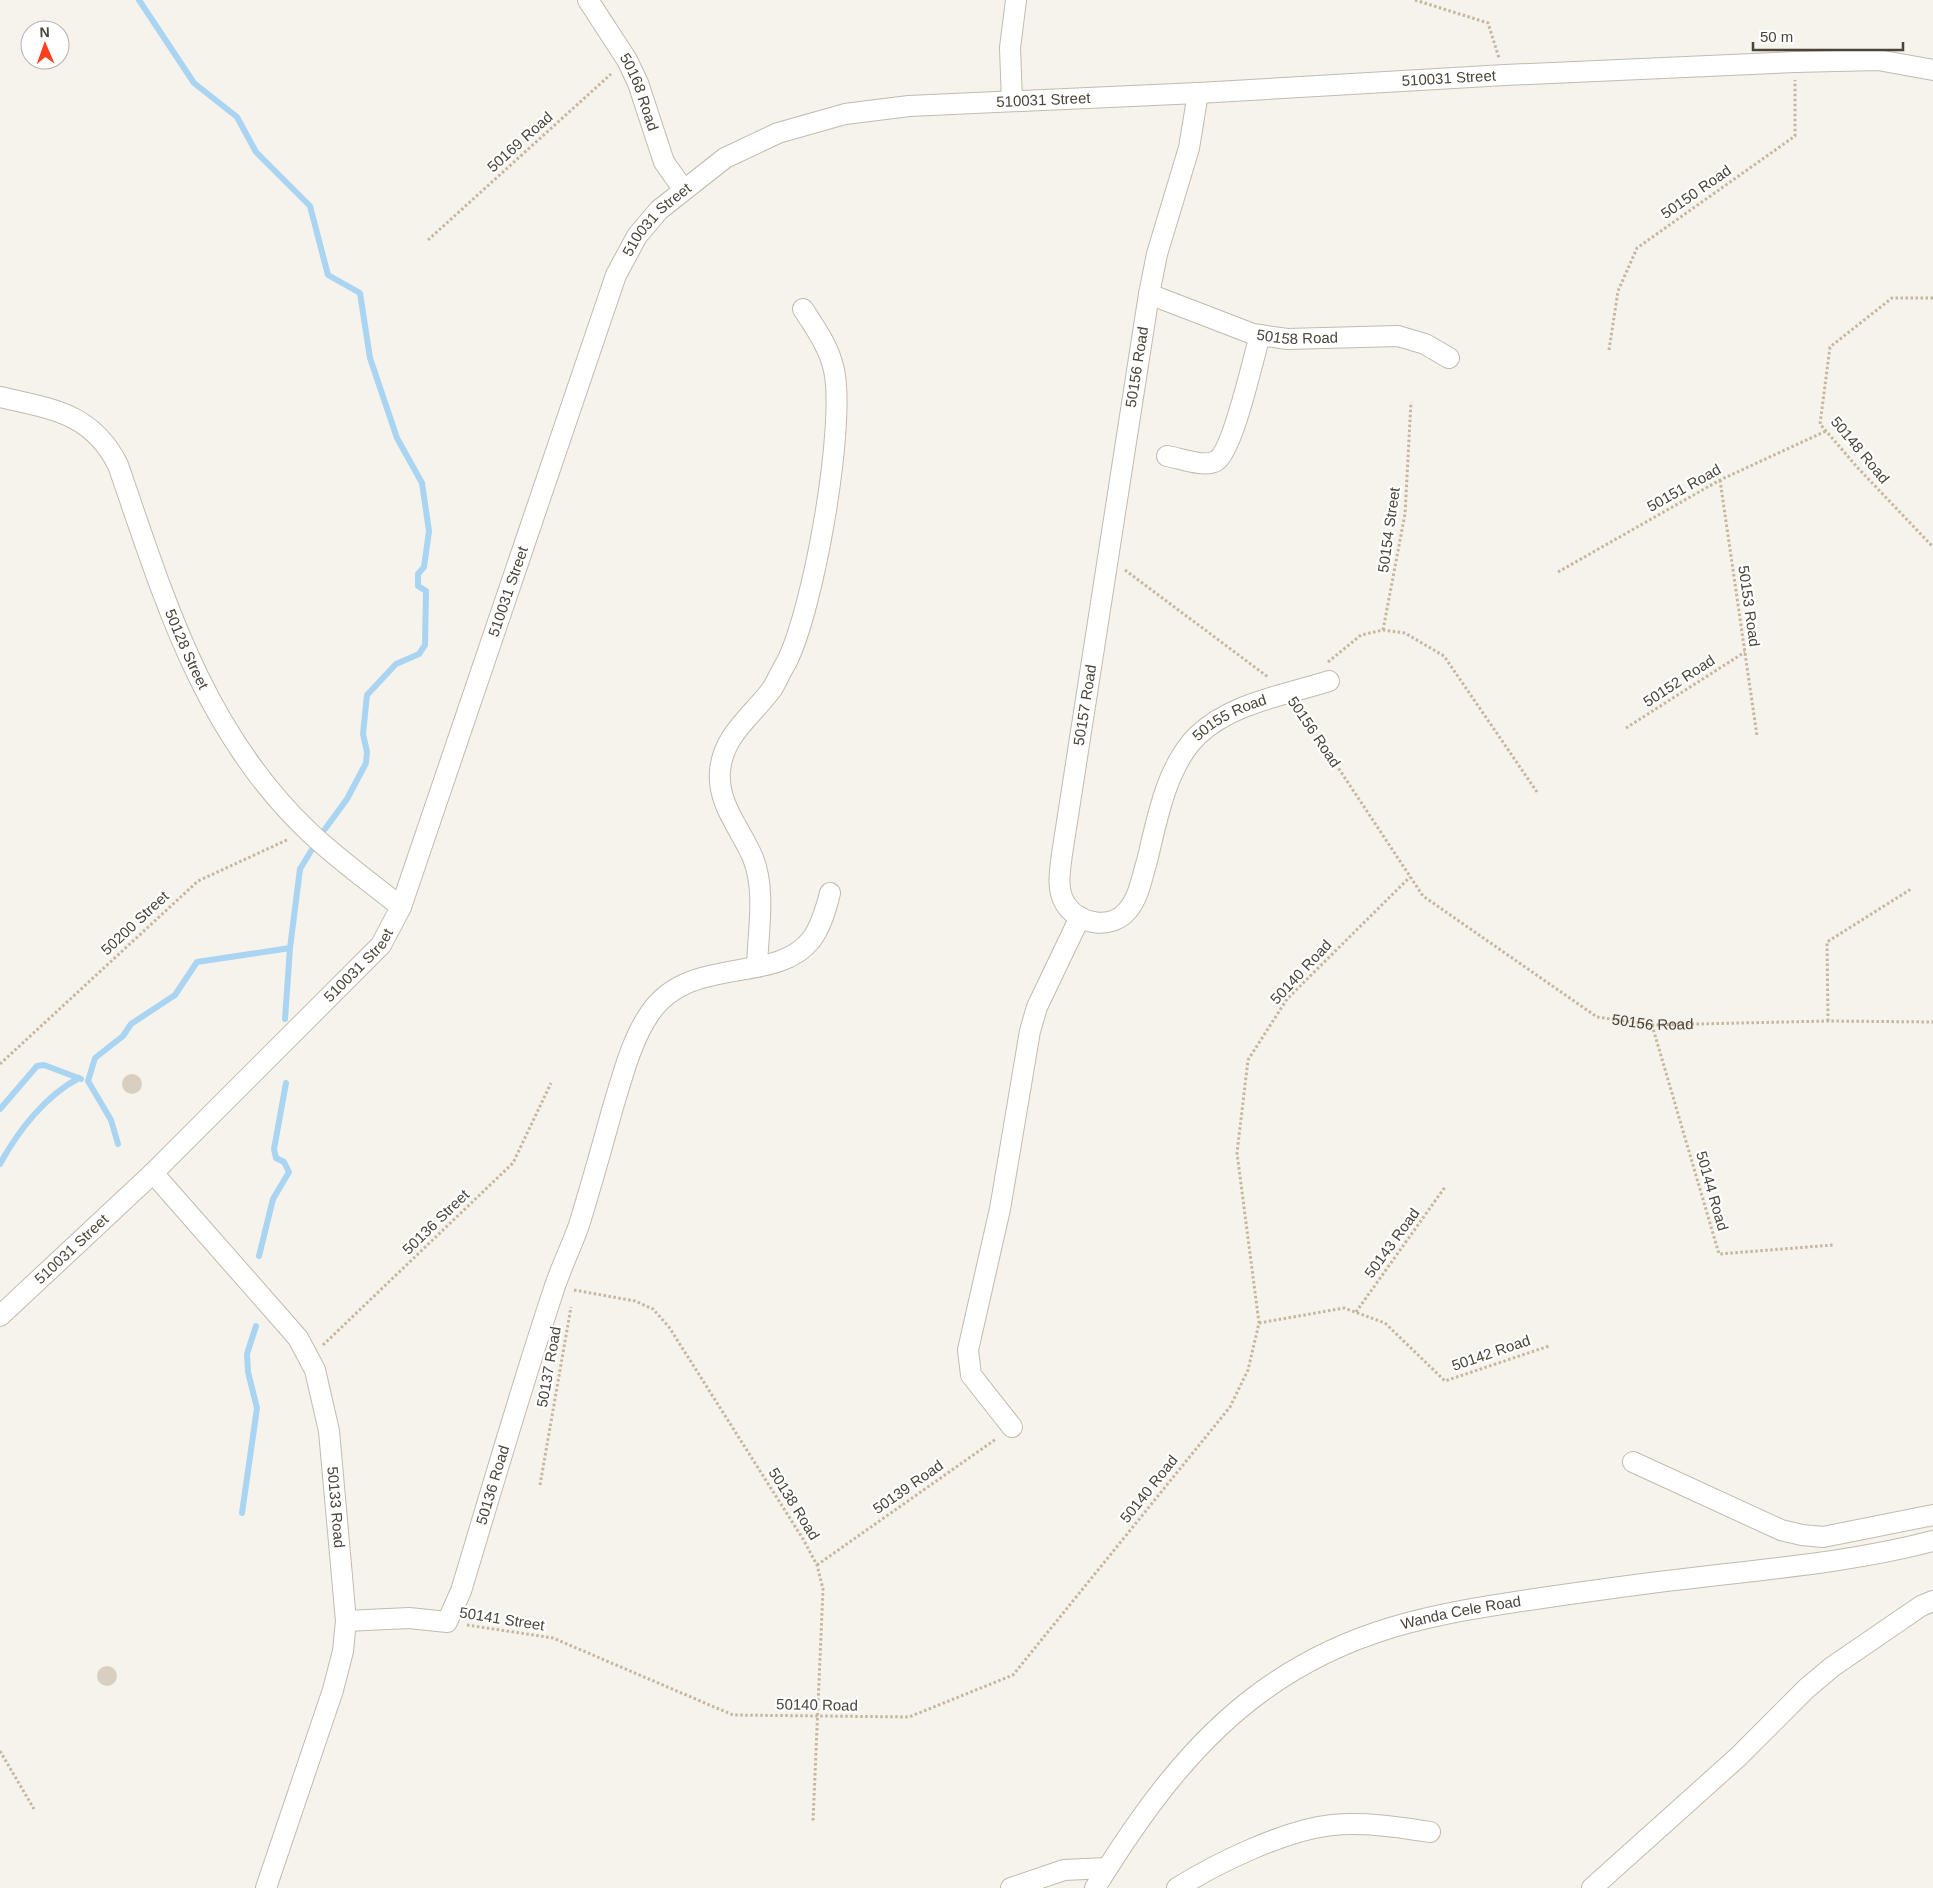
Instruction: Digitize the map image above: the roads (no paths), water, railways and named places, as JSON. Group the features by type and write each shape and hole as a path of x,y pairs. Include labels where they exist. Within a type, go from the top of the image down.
{"street":[{"name":"50168 Road","path":"588,0 627,60 638,83 664,162 683,189"},
{"path":"1012,101 1010,48 1016,0"},
{"name":"510031 Street","path":"0,1316 154,1173 381,945 401,907 616,275 637,236 659,210 683,189 726,158 778,133 845,114 908,106 1198,94 1505,75 1795,62 1878,60 1933,70"},
{"name":"50156 Road","path":"1108,557 1149,294 1157,254 1188,148 1198,94"},
{"name":"50158 Road","path":"1149,294 1215,321 1260,335 1287,339 1398,336 1425,344 1449,358"},
{"path":"757,967 760,893 758,874 753,857 724,802 720,782 720,769 724,750 735,731 772,689 794,647 810,590 823,522 835,440 836,388 828,350 803,309"},
{"path":"1167,456 1206,463 1215,462 1222,456 1239,410 1260,335"},
{"name":"50128 Street","path":"2,402 49,408 69,415 98,434 109,446 118,464 184,649 229,734 260,779 307,831 401,907"},
{"name":"50157 Road","path":"1080,917 1070,911 1063,900 1059,886 1062,854 1108,557"},
{"name":"50155 Road","path":"1080,917 1099,924 1117,920 1128,910 1136,896 1142,879 1169,783 1179,760 1197,736 1230,714 1290,693 1327,673"},
{"name":"50136 Road","path":"346,1621 409,1618 447,1622 461,1591 553,1291 569,1252 626,1064 641,1028 652,1011 666,997 695,980 727,971 757,967 788,958 812,940 825,912 830,893"},
{"path":"1012,1427 971,1374 967,1361 968,1350 1000,1209 1030,1031 1037,1006 1080,917"},
{"name":"50133 Road","path":"154,1173 286,1322 310,1358 322,1394 329,1431 346,1621 343,1651 333,1690 266,1888"},
{"path":"1633,1462 1781,1530 1802,1535 1823,1537 1845,1534 1933,1515"},
{"name":"Wanda Cele Road","path":"1095,1888 1143,1815 1178,1770 1222,1723 1261,1692 1293,1671 1343,1644 1384,1628 1446,1612 1579,1592 1812,1565 1900,1550 1933,1541"},
{"path":"1592,1888 1738,1757 1808,1688 1832,1668 1921,1606 1933,1600"},
{"path":"1177,1888 1225,1862 1278,1839 1303,1831 1331,1826 1364,1824 1430,1832"},
{"path":"1011,1888 1064,1870 1107,1868"}],"waterway":[{"path":"139,0 194,83 237,117 256,152 310,206 328,275 360,293 370,358 397,438 422,483 429,531 424,567 418,574 418,586 426,591 425,645 419,654 396,664 367,695 363,734 367,752 366,763 347,799 325,829"},
{"path":"285,1019 290,948 300,869 311,851"},
{"path":"118,1144 111,1120 88,1081 95,1058 123,1036 131,1024 175,995 197,962 290,948"},
{"path":"0,1109 37,1066 44,1065 81,1079"},
{"path":"0,1164 15,1139 44,1104 79,1078"},
{"path":"259,1256 273,1199 289,1172 284,1162 276,1158 274,1149 286,1083"},
{"path":"242,1513 257,1408 248,1372 247,1354 256,1326"}]}
